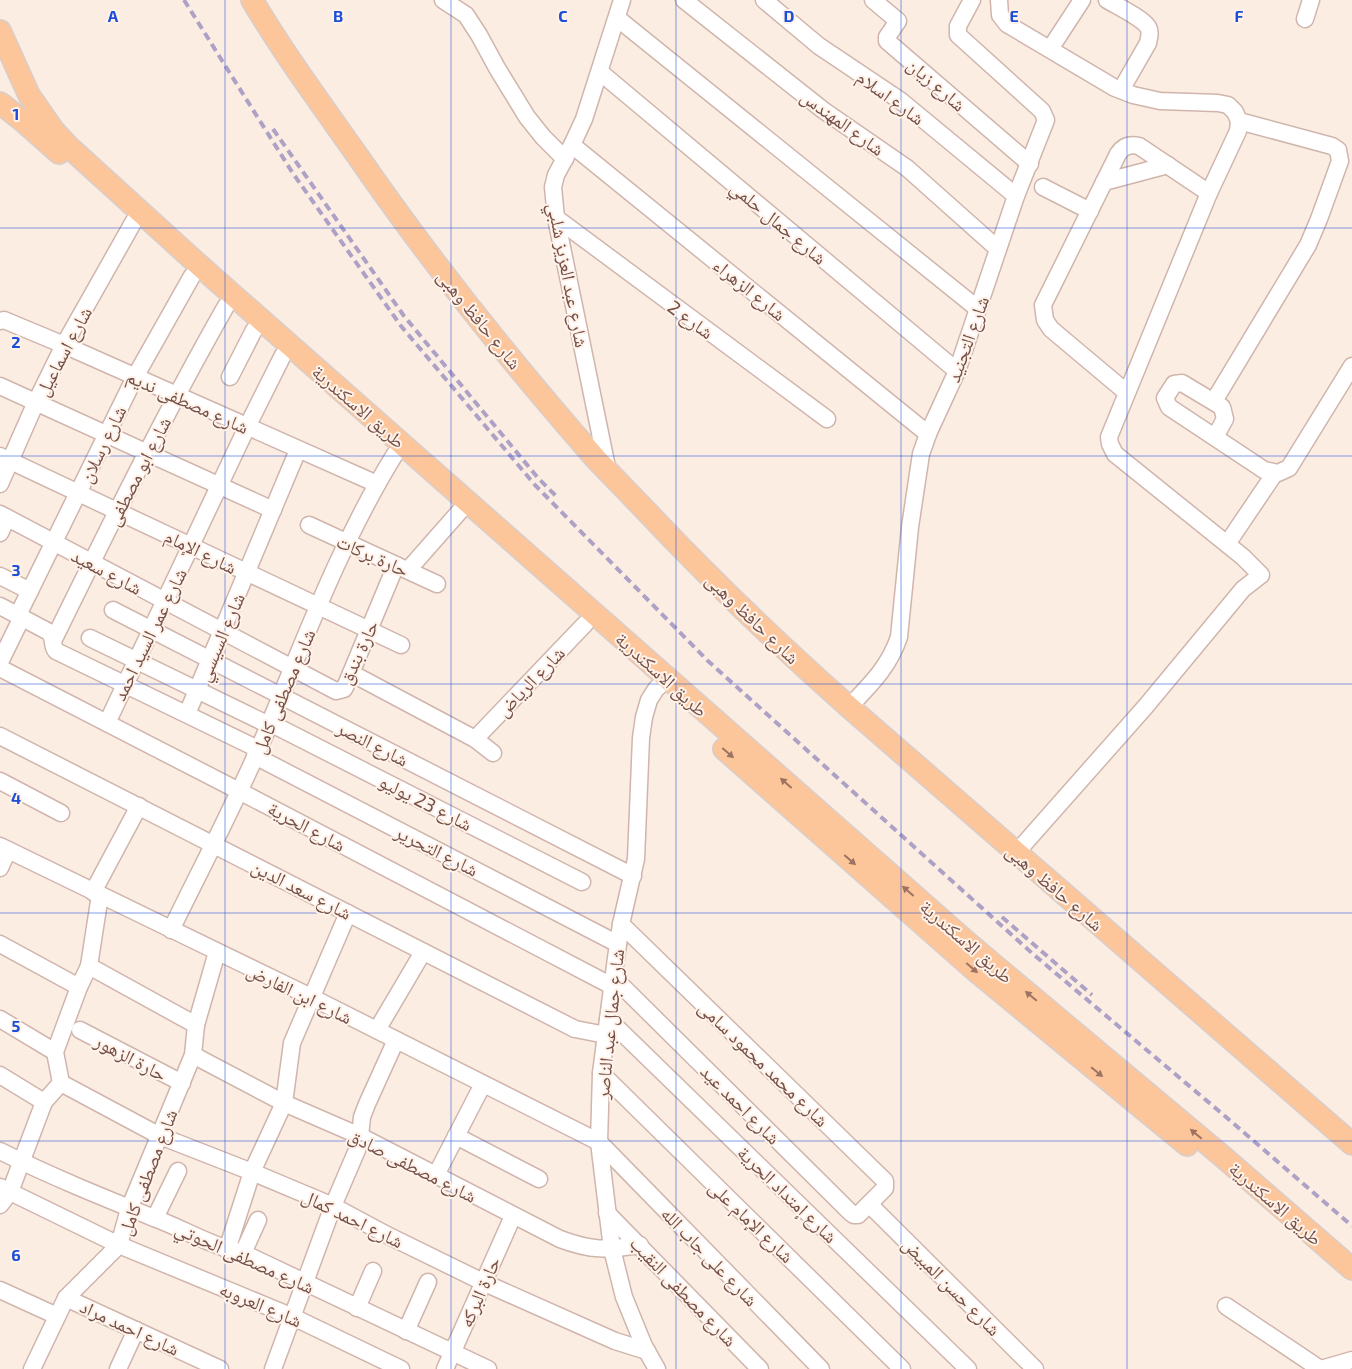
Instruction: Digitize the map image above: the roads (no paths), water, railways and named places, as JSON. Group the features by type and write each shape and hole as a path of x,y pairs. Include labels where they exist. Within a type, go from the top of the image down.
{"main road":[{"name":"شارع حافظ وهبى","path":"252,0 271,32 313,93 441,271 608,472 718,586 781,646 1016,853 1352,1144"},
{"name":"طريق الاسكندرية","path":"2,43 29,95 45,119 69,147 200,266 403,444 977,972 1051,1023 1212,1166 1352,1286"},
{"name":"طريق الاسكندرية","path":"0,103 23,121 192,276 460,511 585,624 662,684"},
{"name":"طريق الاسكندرية","path":"1070,1039 1222,1156 1352,1269"}],"street":[{"name":"شارع الزهراء","path":"443,0 466,15 527,116 543,137 569,152 928,434"},
{"name":"شارع عبد العزيز شلبي","path":"608,472 556,218 553,188 556,175 584,119 622,0"},
{"name":"شارع المهندس","path":"684,0 823,110 907,168 998,249"},
{"name":"شارع اسلام","path":"764,0 818,46 901,101 1016,196"},
{"name":"شارع زيان","path":"873,0 898,22 887,37 887,41 1030,164"},
{"path":"999,0 1000,15 1007,24 1133,96 1160,101 1218,103 1228,105 1235,112 1239,121 1238,131 1209,193 1126,392 1110,431 1109,442 1115,454 1227,544 1261,574 1243,589 1146,706 1016,853"},
{"path":"1050,49 1082,0"},
{"path":"1107,0 1143,22 1148,28 1150,36 1148,43 1121,90"},
{"path":"1305,19 1311,0"},
{"name":"شارع التجنيد","path":"849,707 888,664 894,652 899,637 915,489 921,454 928,434 957,371 1016,196 1045,125 1046,117 1042,111 958,35 958,26 971,1"},
{"path":"617,18 978,309"},
{"name":"شارع جمال حلمي","path":"600,72 957,371"},
{"path":"1214,401 1308,245 1340,161 1338,150 1332,146 1239,121"},
{"path":"1126,392 1051,329 1043,314 1044,305 1118,154 1126,146 1139,146 1209,193"},
{"path":"1104,182 1168,165"},
{"path":"1042,187 1090,211"},
{"name":"شارع 2","path":"556,218 827,419"},
{"name":"شارع اسماعيل","path":"0,484 5,459 64,345 134,221"},
{"name":"شارع رسلان","path":"0,662 30,591 135,377 192,276"},
{"name":"شارع ابو مصطفى","path":"54,639 117,510 226,306"},
{"name":"شارع مصطفى نديم","path":"0,321 4,320 64,345 377,484"},
{"path":"230,377 254,330"},
{"name":"شارع عمر السيد احمد","path":"107,723 283,355"},
{"path":"1215,438 1225,419 1222,407 1182,383 1179,382 1173,386 1165,402 1169,407 1215,438 1264,470 1275,473 1289,468 1352,366"},
{"path":"0,386 273,510"},
{"name":"شارع السيسي","path":"187,714 298,450"},
{"name":"شارع مصطفى كامل","path":"171,930 270,724 347,543 377,484 395,454"},
{"name":"شارع الإمام","path":"5,459 79,492 402,645"},
{"path":"1227,544 1275,473"},
{"path":"402,568 460,511"},
{"name":"شارع سعيد","path":"2,522 54,543 294,669"},
{"name":"حارة بركات","path":"309,525 437,584"},
{"name":"حارة بندق","path":"294,669 336,691 344,690 369,630 402,568"},
{"path":"0,576 30,591"},
{"name":"شارع التحرير","path":"0,606 49,632 54,639 54,648 56,650 187,714 618,944"},
{"name":"شارع النصر","path":"113,610 633,876"},
{"name":"شارع الرياض","path":"475,739 585,624"},
{"name":"شارع 23 يوليو","path":"90,638 270,724 582,882"},
{"name":"شارع الحرية","path":"0,668 613,982"},
{"path":"351,673 475,739 494,753"},
{"name":"شارع جمال عبد الناصر","path":"657,1369 634,1324 624,1297 612,1249 599,1142 601,1073 607,1027 621,924 636,859 641,738 644,717 650,700 662,684"},
{"name":"شارع سعد الدين","path":"0,736 575,1029 607,1027"},
{"path":"0,781 61,813"},
{"path":"3,1194 21,1161 44,1102 61,1083 56,1052 79,987 89,966 97,894 139,806"},
{"path":"0,868 4,848"},
{"name":"شارع ابن الفارض","path":"4,848 311,997 599,1142"},
{"path":"235,1252 252,1172 284,1103 292,1043 348,913"},
{"name":"شارع محمد محمود سامى","path":"621,924 885,1181 885,1188 869,1204"},
{"path":"0,944 79,987"},
{"name":"شارع مصطفى كامل","path":"32,1369 66,1298 118,1245 129,1209 193,1055 196,1025 217,952"},
{"path":"377,1030 423,952"},
{"path":"89,966 196,1025"},
{"name":"شارع احمد عيد","path":"613,982 851,1213 858,1215 869,1204"},
{"path":"0,1020 56,1052"},
{"name":"شارع إمتداد الحرية","path":"607,1027 968,1369"},
{"name":"حارة الزهور","path":"80,1030 182,1083"},
{"path":"273,1369 333,1206 357,1150 366,1104 396,1040"},
{"name":"شارع مصطفى صادق","path":"193,1055 284,1103 360,1136 560,1239 581,1247 596,1250 640,1245"},
{"name":"شارع الإمام على","path":"601,1073 902,1369"},
{"path":"0,1076 44,1102"},
{"name":"شارع احمد كمال","path":"61,1083 160,1136 333,1206 389,1236 484,1282 615,1341 647,1351"},
{"path":"436,1175 483,1084"},
{"path":"456,1136 539,1179"},
{"name":"شارع على جاب الله","path":"599,1142 821,1369"},
{"name":"شارع مصطفى الحوتي","path":"0,1150 129,1209 155,1218 305,1283 488,1369"},
{"path":"155,1218 178,1171"},
{"name":"شارع العروبه","path":"3,1194 118,1245 293,1316 401,1369"},
{"name":"شارع حسن المبيض","path":"869,1204 1034,1369"},
{"name":"شارع مصطفى النقيب","path":"607,1213 760,1369"},
{"name":"حارة البركه","path":"445,1369 513,1216"},
{"path":"235,1252 258,1220"},
{"path":"357,1308 374,1271"},
{"path":"406,1331 428,1282"},
{"name":"شارع احمد مراد","path":"0,1290 57,1316"},
{"name":"شارع احمد مراد","path":"66,1298 210,1367"},
{"path":"1226,1306 1320,1369 1352,1360"},
{"path":"118,1369 136,1330"}],"railway":[{"path":"184,0 292,172 401,326 535,485 708,661 1033,954 1352,1226"},
{"path":"273,129 404,316 538,478 558,498"},
{"path":"1002,917 1092,995"}]}
